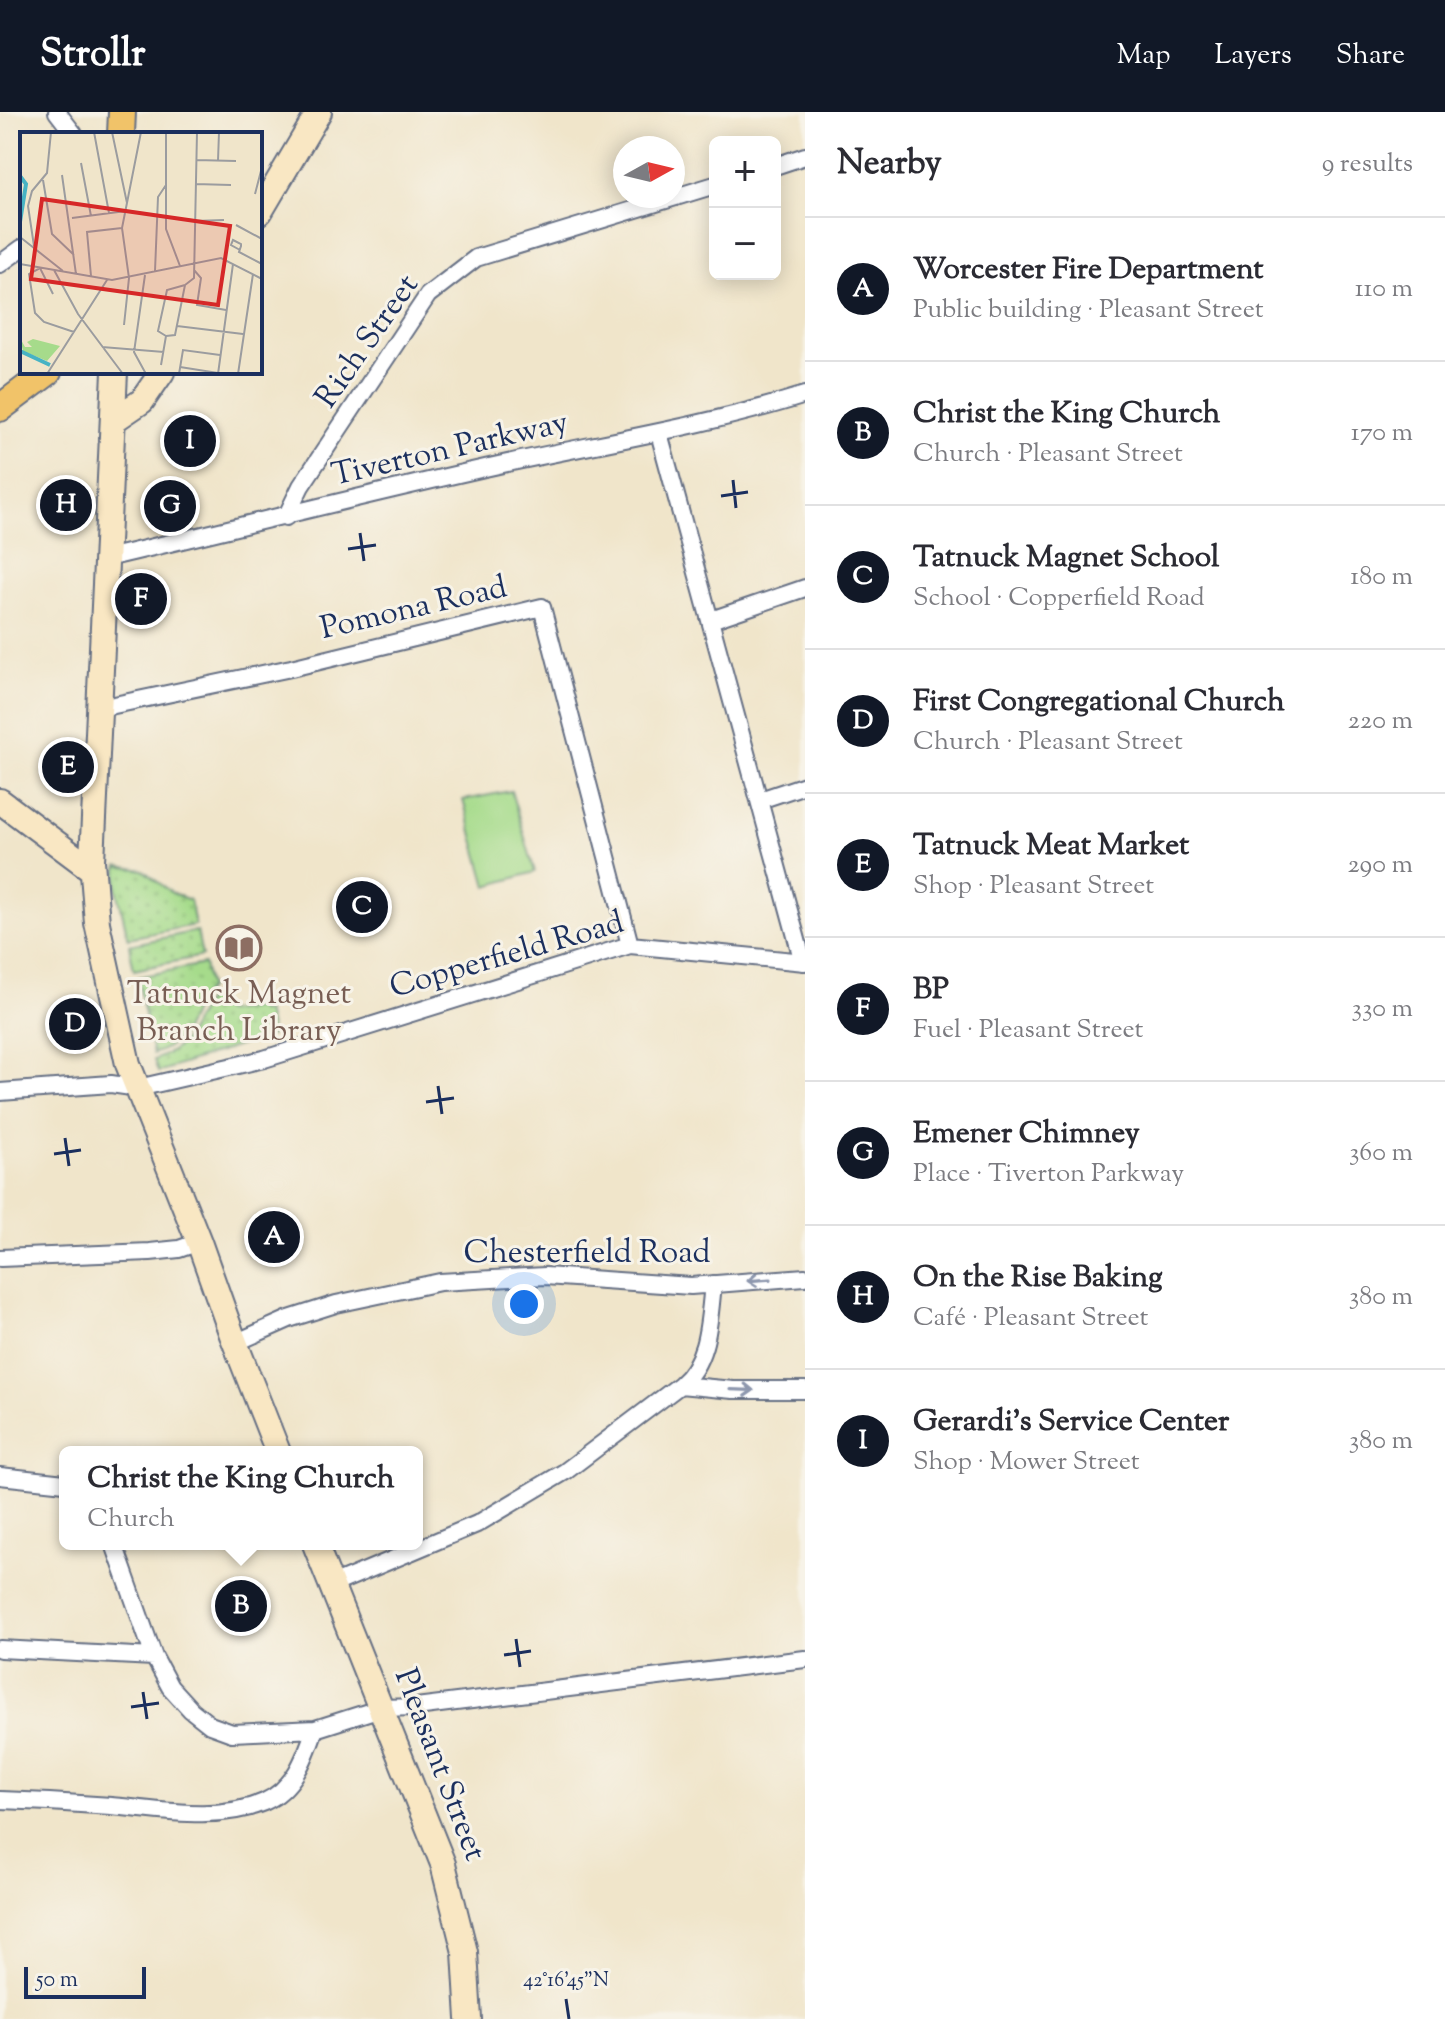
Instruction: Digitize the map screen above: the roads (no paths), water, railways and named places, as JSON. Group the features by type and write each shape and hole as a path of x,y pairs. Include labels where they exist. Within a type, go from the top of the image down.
{"main road":[{"path":"121,132 122,112"},
{"path":"262,209 319,112"},
{"path":"0,408 45,374"},
{"path":"115,374 91,869 100,935 125,1052 276,1446"},
{"path":"114,420 142,401 161,374"},
{"path":"0,801 91,869"},
{"name":"Pleasant Street","path":"317,1550 443,1864 465,1952 469,2019"}],"street":[{"path":"57,112 72,132"},
{"path":"781,164 805,156"},
{"name":"Rich Street","path":"286,517 301,486 428,295 476,258 709,187"},
{"path":"0,264 20,249"},
{"name":"Tiverton Parkway","path":"107,558 504,464 659,433 766,408 805,395"},
{"path":"659,433 804,962"},
{"path":"711,620 805,588"},
{"name":"Pomona Road","path":"100,708 291,668 542,607 630,945"},
{"path":"760,800 805,785"},
{"name":"Copperfield Road","path":"0,1092 111,1084 138,1088 264,1059 630,945 804,962"},
{"path":"0,1258 89,1252 150,1252 179,1249 199,1242"},
{"name":"Chesterfield Road","path":"235,1343 289,1319 336,1304 440,1282 545,1276 691,1286 805,1277"},
{"path":"423,1547 477,1524 566,1471 694,1374 707,1337 713,1284"},
{"path":"680,1385 733,1390 805,1390"},
{"path":"0,1476 59,1482"},
{"path":"116,1550 154,1657 170,1687 210,1725 232,1733 315,1729 381,1708 416,1707 805,1659"},
{"path":"332,1585 415,1550"},
{"path":"0,1649 154,1657"},
{"path":"0,1800 54,1801 186,1812 224,1812 243,1808 265,1802 282,1790 297,1773 315,1729"}],"place":[{"name":"Gerardi's Service Center","path":"190,441"},
{"name":"On the Rise Baking","path":"66,505"},
{"name":"Emener Chimney","path":"170,506"},
{"name":"BP","path":"141,599"},
{"name":"Tatnuck Meat Market","path":"68,767"},
{"name":"Tatnuck Magnet School","path":"362,907"},
{"name":"Tatnuck Magnet Branch Library","path":"239,948"},
{"name":"First Congregational Church","path":"75,1024"},
{"name":"Worcester Fire Department","path":"274,1237"},
{"name":"Christ the King Church","path":"241,1606"}]}
